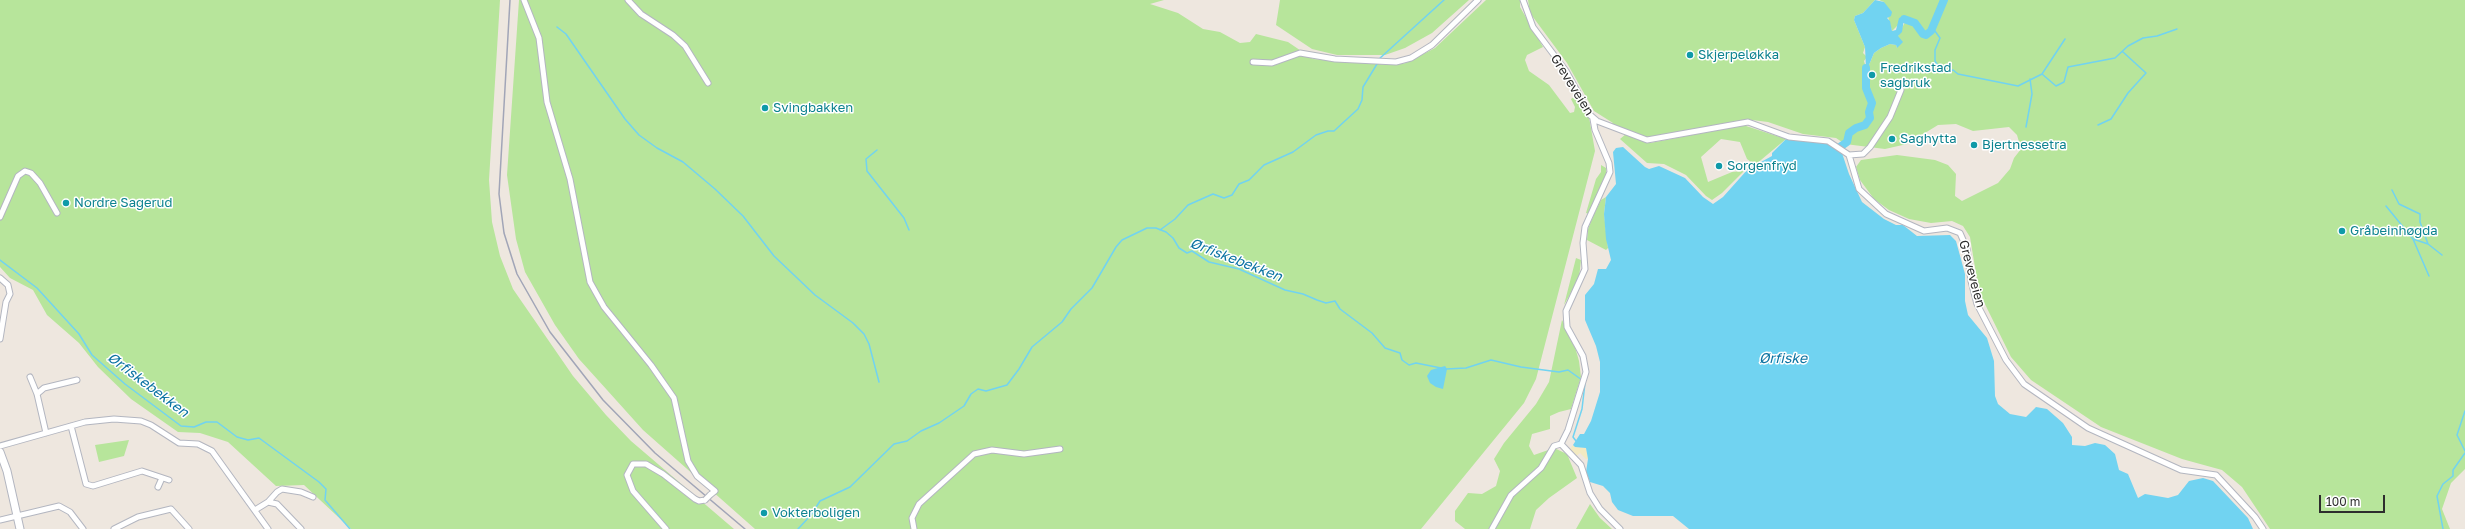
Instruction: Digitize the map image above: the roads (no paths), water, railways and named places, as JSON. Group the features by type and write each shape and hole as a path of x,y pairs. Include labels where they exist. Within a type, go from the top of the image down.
{"street":[{"path":"524,0 539,38 546,96 570,179 590,282 604,307 651,364 674,398 688,461 698,476 715,491 705,500 699,501 663,474 646,464 633,464 627,475 633,492 666,529"},
{"path":"628,0 641,14 673,35 685,46 708,83"},
{"path":"1253,62 1272,63 1300,53 1336,59 1396,62 1411,58 1428,48 1478,0"},
{"name":"Greveveien","path":"1523,0 1533,27 1566,72 1593,119 1647,140 1748,122 1789,137 1828,141 1849,155 1859,189 1876,207 1917,229 1930,231 1947,228 1960,233 1964,238 1977,304 2006,360 2024,384 2088,428 2181,470 2216,475 2255,517 2263,529"},
{"path":"1849,155 1863,154 1870,147 1890,117 1901,90"},
{"path":"1492,529 1511,495 1541,468 1554,446 1562,442 1568,430 1583,381 1585,364 1580,349 1567,327 1566,318 1568,305 1585,269 1585,227 1610,172 1609,163 1595,130 1593,119"},
{"path":"0,216 18,176 25,171 31,173 40,183 57,213"},
{"path":"0,278 9,289 9,297 6,302 0,339"},
{"path":"30,377 37,394 46,433"},
{"path":"37,394 44,388 77,380"},
{"path":"0,446 71,426 114,419 141,421 160,430 173,441 187,445 198,444 206,446 215,454 268,529"},
{"path":"71,426 86,484 94,486 142,471 169,480"},
{"path":"1562,442 1581,465 1590,493 1600,509 1620,529"},
{"path":"914,529 912,518 919,504 974,454 992,450 1024,454 1060,449"},
{"path":"0,452 7,471 20,529"},
{"path":"158,487 162,478"},
{"path":"255,510 268,502 277,492 282,490 301,492 313,497"},
{"path":"268,502 277,504 301,529"},
{"path":"0,520 59,506 70,512 83,529"},
{"path":"114,529 138,517 171,509 189,529"}],"water":[{"path":"1875,0 1884,2 1892,12 1891,16 1887,18 1890,21 1892,31 1896,30 1899,18 1902,17 1904,19 1902,32 1898,36 1903,42 1897,48 1896,45 1890,44 1881,48 1874,53 1869,65 1866,68 1865,47 1854,20 1855,16 1863,13"},
{"name":"Ørfiske","path":"1786,139 1824,143 1831,145 1842,153 1849,174 1862,202 1884,219 1896,225 1903,225 1917,236 1950,235 1956,241 1965,274 1965,301 1968,315 1987,338 1994,361 1995,396 1998,404 2010,414 2026,417 2036,407 2047,409 2063,423 2072,437 2072,445 2085,446 2095,443 2105,445 2115,454 2119,470 2128,474 2138,498 2145,494 2168,498 2178,495 2189,481 2203,478 2213,481 2248,518 2253,529 1689,529 1673,516 1633,516 1618,510 1612,502 1610,493 1603,486 1590,482 1586,472 1588,459 1586,448 1575,447 1573,445 1580,434 1584,434 1591,421 1600,392 1600,362 1596,346 1585,320 1585,295 1594,284 1598,269 1606,269 1611,260 1606,239 1604,214 1606,197 1616,184 1613,152 1616,148 1623,147 1649,169 1659,166 1685,178 1703,197 1713,204 1723,197 1748,169 1772,156 1772,153"},
{"path":"1445,366 1447,369 1443,389 1430,383 1427,376 1431,370"}],"waterway":[{"path":"1379,59 1444,0"},
{"path":"1904,19 1915,23 1923,34 1926,35 1931,31 1944,0"},
{"path":"557,27 566,34 625,119 639,135 657,148 683,162 715,189 743,216 774,256 815,295 853,323 864,334 869,344 879,382"},
{"path":"1932,27 1940,38 1935,50 1935,61 1940,69 1945,71 1953,70 1958,74 2018,86 2042,74"},
{"path":"2065,39 2042,74 2056,86 2064,82 2068,67 2115,58 2128,46 2143,38 2157,36 2177,29"},
{"path":"2098,125 2111,119 2128,93 2146,73 2123,52"},
{"path":"1160,230 1175,219 1188,205 1213,194 1224,198 1232,195 1239,184 1249,180 1264,165 1293,152 1316,135 1328,131 1334,131 1358,109 1362,100 1363,87 1377,64"},
{"path":"1837,149 1847,142 1849,133 1856,128 1865,125 1870,118 1869,112 1872,103 1866,88 1866,68"},
{"path":"2026,127 2032,94 2030,79"},
{"path":"877,150 866,159 867,171 904,218 909,230"},
{"path":"2392,190 2399,204 2420,214 2420,222 2428,244 2442,255"},
{"path":"2386,206 2413,239 2429,276"},
{"name":"Ørfiskebekken","path":"798,529 811,515 820,501 850,487 894,444 907,441 921,431 939,423 964,406 971,394 978,389 986,391 1007,385 1019,369 1032,347 1062,322 1071,309 1092,288 1116,247 1122,240 1147,228 1156,228 1166,232 1173,238 1179,248 1187,253 1192,251 1209,262 1239,269 1285,290 1303,294 1326,303 1335,301 1340,309 1372,333 1385,348 1400,353 1402,360 1409,365 1416,363 1441,368"},
{"path":"2413,239 2428,244"},
{"name":"Ørfiskebekken","path":"0,260 37,288 79,334 92,355 125,384 181,426 194,427 206,422 217,422 237,437 248,440 259,438 319,482 326,489 325,500 350,529"},
{"name":"Ørfiskebekken","path":"1446,369 1466,368 1491,360 1521,367 1559,372 1568,370 1582,380"},
{"name":"Ørfiskebekken","path":"1576,441 1573,437 1582,409 1585,383"},
{"path":"2465,411 2457,435 2465,451"},
{"path":"2443,529 2437,496 2443,484 2453,476 2453,470 2465,453"}],"railway":[{"path":"510,0 499,194 504,233 517,274 550,332 603,400 655,453 745,529"}],"place":[{"name":"Skjerpeløkka","path":"1690,55"},
{"name":"Fredrikstad sagbruk","path":"1872,75"},
{"name":"Svingbakken","path":"765,108"},
{"name":"Saghytta","path":"1892,139"},
{"name":"Bjertnessetra","path":"1974,145"},
{"name":"Sorgenfryd","path":"1719,166"},
{"name":"Nordre Sagerud","path":"66,203"},
{"name":"Gråbeinhøgda","path":"2342,231"},
{"name":"Vokterboligen","path":"764,513"}]}
